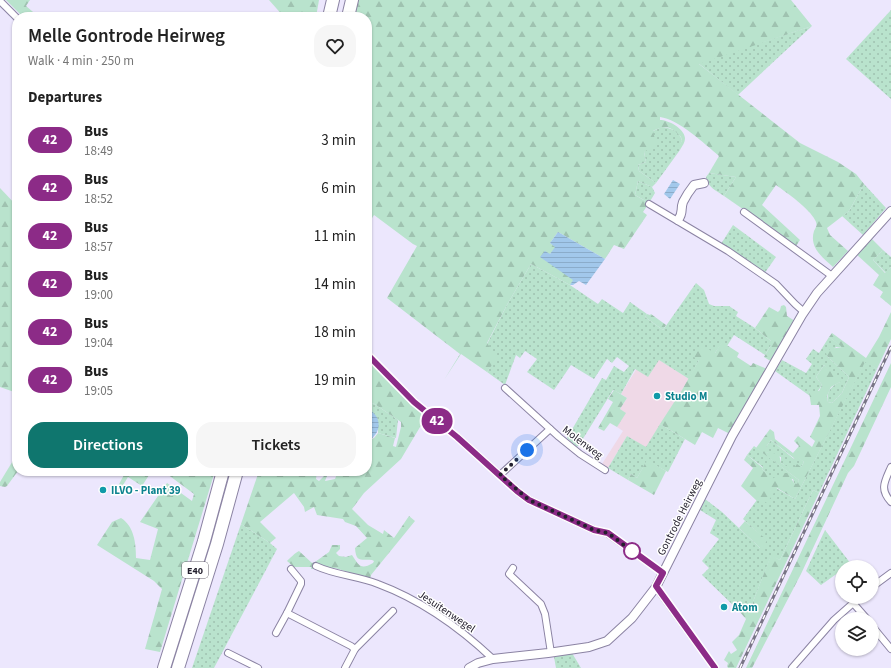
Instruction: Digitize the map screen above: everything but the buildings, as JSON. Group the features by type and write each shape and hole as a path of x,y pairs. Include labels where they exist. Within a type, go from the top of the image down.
{"highway":[{"path":"330,12 333,0"},
{"path":"342,12 345,0"},
{"path":"349,12 352,0"},
{"name":"E40","path":"164,668 204,540 222,476"},
{"name":"E40","path":"178,668 217,544 236,476"}],"street":[{"path":"0,1 12,13"},
{"path":"678,220 682,214 684,201 694,185 704,183"},
{"path":"649,204 728,251 776,284 794,304 804,312"},
{"name":"Gontrode Heirweg","path":"469,668 478,663 493,659 551,653 589,647 607,641 632,618 656,586 732,436 804,312 817,293 891,211"},
{"path":"744,212 832,276"},
{"path":"372,359 414,402 457,437 529,500 594,530 608,533 663,573"},
{"name":"Molenweg","path":"506,388 550,429 580,454 605,470"},
{"name":"Molenweg","path":"500,475 550,429"},
{"path":"891,467 885,481 884,488 885,495 891,502"},
{"name":"Jesuitenwegel","path":"316,566 367,580 405,595 428,608 481,647 493,659"},
{"path":"513,568 509,574 541,604 545,614 551,653"},
{"path":"276,633 301,584 301,581 290,569"},
{"path":"879,582 891,573"},
{"path":"656,586 715,668"},
{"path":"792,668 834,620 852,604"},
{"path":"854,604 861,612"},
{"path":"345,668 354,650 393,611"},
{"path":"287,613 351,646 354,650"},
{"path":"879,634 891,648"},
{"path":"228,652 258,668"}],"shaded area":[{"path":"647,352 689,379 646,448 627,436 608,468 602,464 623,431 617,427 625,413 620,409 627,398 621,394"}],"green space":[{"path":"6,0 30,0 26,6 33,12 18,12"},
{"path":"269,0 319,0 317,12 280,12"},
{"path":"355,0 791,0 812,26 699,64 800,143 838,162 856,174 864,184 849,211 827,228 830,235 848,251 833,267 815,247 813,237 817,225 812,216 797,201 776,185 762,205 800,240 796,246 724,196 736,177 709,173 719,156 683,127 675,122 660,117 660,120 667,121 679,128 684,134 685,138 680,150 677,148 682,141 681,137 674,131 665,127 653,131 656,144 644,152 646,162 638,165 639,171 656,183 652,187 638,181 635,195 649,203 643,212 647,215 624,249 614,245 605,259 558,232 550,243 556,247 550,254 574,280 570,285 531,264 487,343 497,358 487,372 461,354 444,380 460,354 387,298 417,246 374,215 372,218 372,12 352,12"},
{"path":"891,10 891,99 846,59"},
{"path":"812,26 738,95 698,63"},
{"path":"662,127 669,128 677,132 682,141 678,148 680,150 656,183 639,171 638,165 646,162 644,152 653,131"},
{"path":"709,173 736,177 724,196 708,183 706,177"},
{"path":"638,181 652,187 655,193 649,203 635,195"},
{"path":"864,184 886,208 863,235 842,216 849,211"},
{"path":"0,188 12,201 12,391 0,387"},
{"path":"733,225 776,257 764,274 721,244"},
{"path":"871,238 883,250 873,260 885,273 891,267 891,306 880,297 883,292 873,285 879,275 856,254"},
{"path":"883,250 891,257 891,267 886,273 873,260"},
{"path":"531,264 570,285 598,304 602,299 623,313 630,302 647,314 645,317 663,330 696,283 704,290 709,304 714,306 729,306 738,312 736,316 755,328 771,341 771,345 765,355 734,335 727,346 722,343 715,353 699,360 689,379 659,360 648,377 635,369 621,394 613,390 577,447 567,438 602,378 606,380 614,366 624,372 629,366 617,357 612,363 607,359 594,379 571,365 554,390 527,372 537,359 525,351 520,358 516,355 505,385 487,372 496,358 487,344 508,303"},
{"path":"784,305 786,307 787,316 795,321 772,362 764,357 771,345 771,341 755,328 769,307 778,312 781,306"},
{"path":"891,312 891,339 877,369 865,362 795,499 777,488 767,503 759,498 757,501 741,486 753,468 744,460 747,455 763,468 762,469 772,479 782,473 788,473 794,483 797,484 799,480 756,448 770,429 774,432 775,439 793,453 799,446 794,441 798,436 812,447 815,441 810,437 820,416 819,405 811,405 809,391 819,391 822,385 816,377 824,365 842,379 840,382 831,387 827,396 828,402 832,403 842,393 849,377 827,356 826,353 830,349 842,347 829,337 832,333 866,358 879,337","holes":["771,440 795,459 797,457 804,462 801,467 797,464 793,470 781,463 779,454 766,452 766,447"]},
{"path":"647,314 651,314 666,325 663,330 645,317"},
{"path":"829,337 843,347 836,347 827,356 849,377 842,393 832,403 828,402 829,392 834,385 840,382 824,365 816,377 822,385 818,391 809,391 810,396 775,371 782,360 806,373 812,364 806,359 813,349 819,353"},
{"path":"722,342 739,353 737,357 751,366 753,363 767,369 730,434 718,428 713,438 702,432 695,445 660,424 699,360 694,357 701,345 715,353"},
{"path":"865,361 877,369 819,493 813,490 780,560 771,556 751,607 745,603 739,611 702,575 709,568 702,561 719,539 710,533 716,520 700,510 705,499 722,512 760,548 766,540 743,519 759,497 776,488 795,499"},
{"path":"891,363 891,387 854,466 848,473 801,574 752,668 746,668"},
{"path":"372,364 411,405 426,417 401,459 364,493 352,509 368,525 383,534 384,530 394,538 409,516 415,521 371,575 370,579 335,568 311,569 311,567 294,567 287,561 299,551 312,563 329,552 332,545 340,545 340,549 336,553 339,556 346,557 352,555 361,566 369,565 374,561 362,560 358,558 355,548 367,538 356,526 345,522 343,519 317,515 314,507 305,512 304,507 294,493 260,522 276,538 270,543 241,524 257,476 316,476 316,479 319,481 324,476 327,476 325,481 335,479 336,476 372,476 372,439 378,433 395,438 393,446 396,447 401,427 401,422 373,403"},
{"path":"614,390 627,398 620,409 626,413 617,427 610,423 604,431 598,428 613,402 608,399"},
{"path":"372,403 398,420 396,438 378,433 378,422 372,415"},
{"path":"660,424 685,439 668,472 647,461 637,478 631,474 628,480 608,468 627,436 646,447"},
{"path":"771,440 794,459 797,456 804,462 801,467 793,471 781,463 781,457 766,452 766,447"},
{"path":"754,446 799,480 797,485 794,483 793,479 772,480 762,469 763,467 747,455"},
{"path":"647,460 666,471 654,495 628,480 631,474 637,478"},
{"path":"12,462 12,476 14,476 5,487 0,486 0,482"},
{"path":"123,476 148,476 142,486 128,477 120,490 117,488"},
{"path":"170,476 213,476 160,652 145,649 162,589 154,581 97,545 112,522 121,518 129,526 133,535 135,541 136,558 150,560 158,529 140,522 167,483 192,501 194,494"},
{"path":"813,490 819,493 736,668 728,668 728,663 724,660 729,651 731,654 737,650 732,642 739,635 746,619 739,611 745,603 751,607 771,555 780,560"},
{"path":"745,521 767,540 763,548 760,548 739,528"},
{"path":"241,524 277,549 214,668 192,668"},
{"path":"825,530 848,560 835,560 835,575 821,585 806,571"},
{"path":"572,653 581,668 556,668 554,657"}],"water":[{"path":"673,180 680,184 670,199 664,194"},
{"path":"558,232 605,259 586,285 579,281 573,285 570,285 573,280 540,257 545,251 550,254 555,247 550,243"},
{"path":"372,412 376,416 379,425 376,434 372,438"}],"railway":[{"path":"740,668 891,347"}],"bus line":[{"name":"42","path":"372,358 414,402 457,437 529,500 594,530 608,533 663,573 656,586 715,668"}],"place":[{"name":"Studio M","path":"657,396"},
{"name":"ILVO - Plant 39","path":"103,490"},
{"name":"Atom","path":"724,607"}],"route":[{"path":"527,450 500,475 529,500 594,530 608,533 636,554 632,551"}]}
